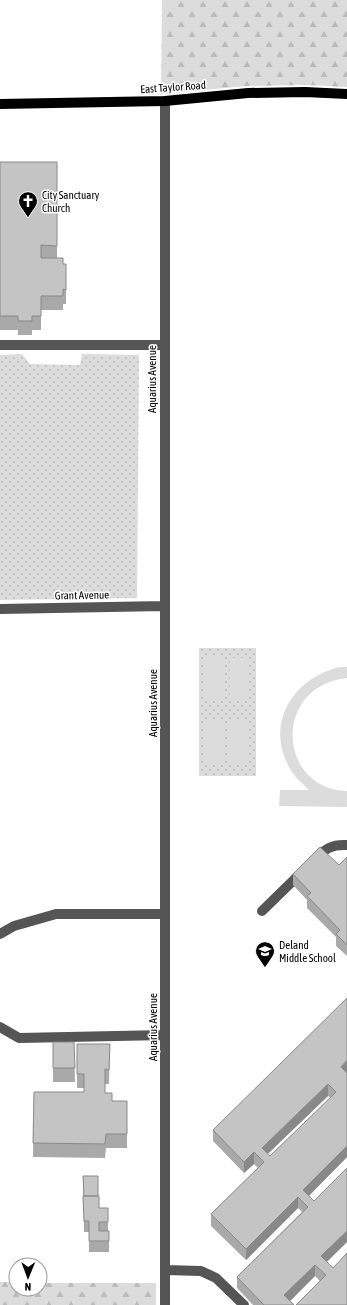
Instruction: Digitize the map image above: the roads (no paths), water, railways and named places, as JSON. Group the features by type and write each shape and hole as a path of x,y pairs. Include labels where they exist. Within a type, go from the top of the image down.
{"main road":[{"name":"East Taylor Road","path":"0,104 165,101 248,93 347,94"}],"street":[{"name":"Aquarius Avenue","path":"165,101 165,1305"},
{"path":"0,345 164,345"},
{"name":"Grant Avenue","path":"0,609 164,606"},
{"path":"262,911 325,849 340,844 347,845"},
{"path":"0,934 14,926 56,914 165,914"},
{"path":"0,1027 19,1038 165,1034"},
{"path":"165,1270 201,1271 216,1278 244,1305"}],"place":[{"name":"City Sanctuary Church","path":"28,218"},
{"name":"Deland Middle School","path":"265,968"}]}
